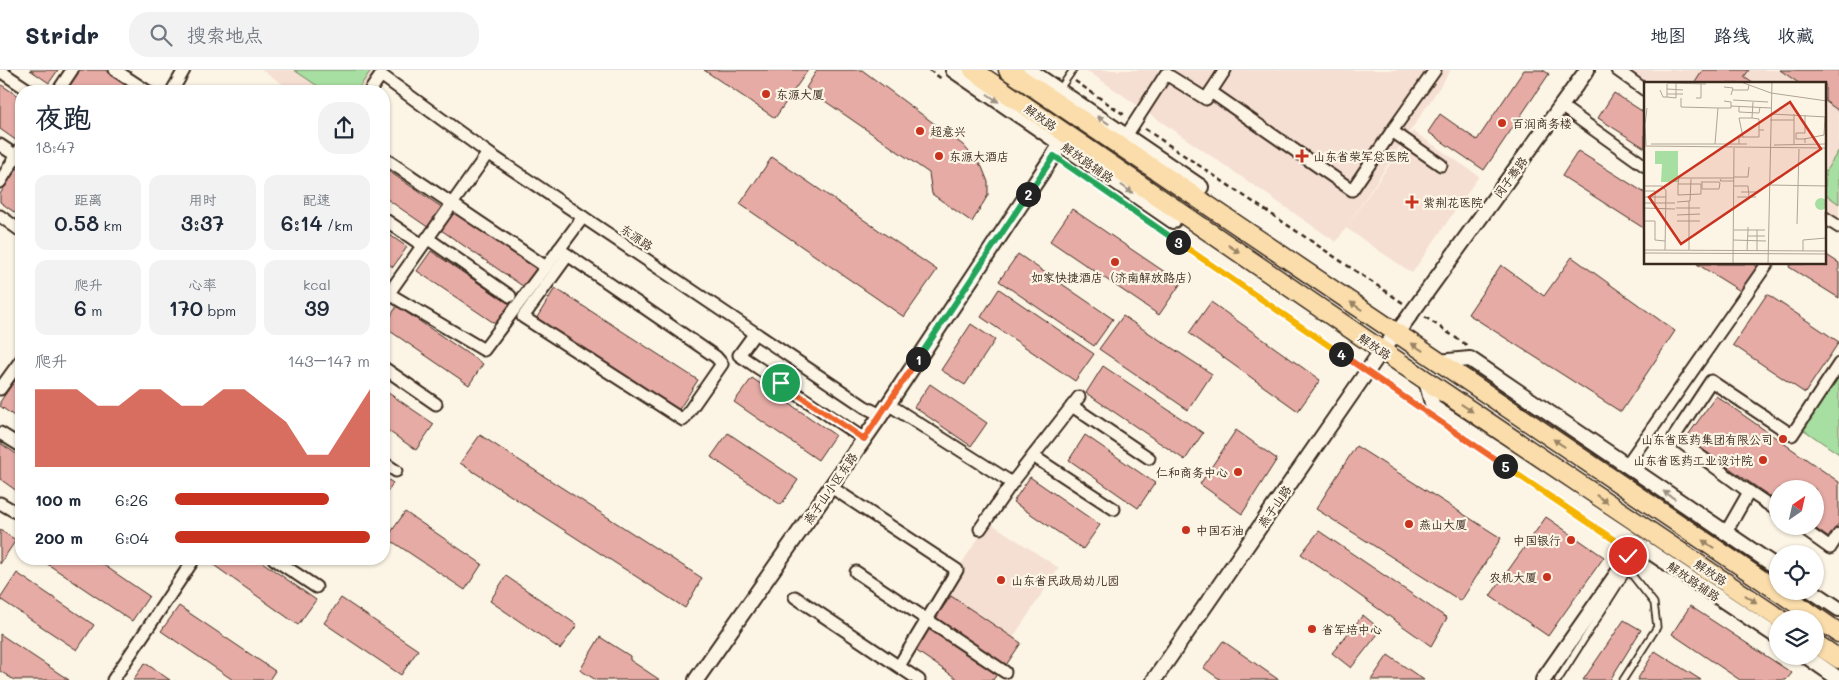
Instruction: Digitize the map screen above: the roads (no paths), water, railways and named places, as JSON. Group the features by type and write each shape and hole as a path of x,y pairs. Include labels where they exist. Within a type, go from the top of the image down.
{"main road":[{"name":"解放路","path":"973,70 1426,381 1769,612"},
{"name":"解放路","path":"1008,70 1769,585"},
{"path":"1202,187 1207,205"},
{"path":"1166,225 1194,222"},
{"name":"解放路","path":"1792,600 1835,628"},
{"path":"1824,649 1839,659"}],"street":[{"path":"62,85 72,70"},
{"path":"115,70 138,85"},
{"path":"175,85 184,70"},
{"path":"1028,70 1202,187"},
{"path":"1126,136 1166,74 1206,100 1225,70"},
{"path":"1210,92 1352,190 1435,70"},
{"name":"闵子骞路","path":"1397,333 1588,70"},
{"path":"1617,70 1644,89"},
{"path":"0,71 21,85"},
{"name":"东源路","path":"374,85 381,75 488,153 865,407 884,409 1012,483"},
{"name":"解放路辅路","path":"948,75 1061,144 1166,225"},
{"path":"1561,106 1644,165"},
{"path":"1392,131 1441,165"},
{"path":"0,144 15,152"},
{"name":"燕子山小区东路","path":"696,680 864,439 1061,144"},
{"path":"390,288 488,153"},
{"path":"0,182 15,162"},
{"path":"390,162 546,268"},
{"path":"0,216 15,226"},
{"path":"564,252 716,357 722,364 683,420 523,316 564,252 583,217"},
{"path":"1826,219 1839,227"},
{"path":"390,222 425,242 510,296"},
{"path":"390,298 484,350 546,268 564,252"},
{"path":"1626,466 1766,265"},
{"path":"755,333 739,355 864,439"},
{"name":"燕子山路","path":"1161,680 1397,333"},
{"path":"1438,362 1470,359 1769,562"},
{"path":"1725,534 1749,492 1674,436 1710,381 1792,435 1839,364"},
{"path":"0,389 15,372"},
{"path":"390,372 436,404"},
{"name":"燕子山路","path":"1154,680 1370,374"},
{"name":"解放路辅路","path":"1426,381 1433,407 1769,631"},
{"path":"980,529 1012,483 1075,401 1149,458"},
{"path":"0,433 15,442"},
{"path":"1033,456 1114,509"},
{"path":"390,466 396,470"},
{"path":"1741,486 1769,506"},
{"path":"831,487 957,570 899,666"},
{"path":"0,503 15,512"},
{"path":"1812,535 1830,548 1839,534"},
{"path":"1543,680 1626,567 1638,544"},
{"path":"113,680 190,565"},
{"path":"283,565 316,587"},
{"path":"856,572 928,618 1005,672"},
{"path":"796,597 919,680"},
{"path":"1824,599 1839,609"},
{"path":"1819,665 1839,679"}],"lane":[{"path":"1059,90 1073,70"},
{"path":"1558,680 1626,567 1654,603 1657,627 1623,680"}],"place":[{"name":"东源大厦","path":"766,94"},
{"name":"百润商务楼","path":"1502,123"},
{"name":"超意兴","path":"920,131"},
{"name":"东源大酒店","path":"939,156"},
{"name":"山东省荣军总医院","path":"1302,156"},
{"name":"紫荆花医院","path":"1412,202"},
{"name":"如家快捷酒店（济南解放路店）","path":"1115,262"},
{"name":"山东省医药集团有限公司","path":"1783,439"},
{"name":"山东省医药工业设计院","path":"1763,460"},
{"name":"仁和商务中心","path":"1238,472"},
{"name":"燕山大厦","path":"1409,524"},
{"name":"中国石油","path":"1186,530"},
{"name":"中国银行","path":"1571,540"},
{"name":"农机大厦","path":"1547,577"},
{"name":"山东省民政局幼儿园","path":"1001,580"},
{"name":"省军培中心","path":"1312,629"}]}
